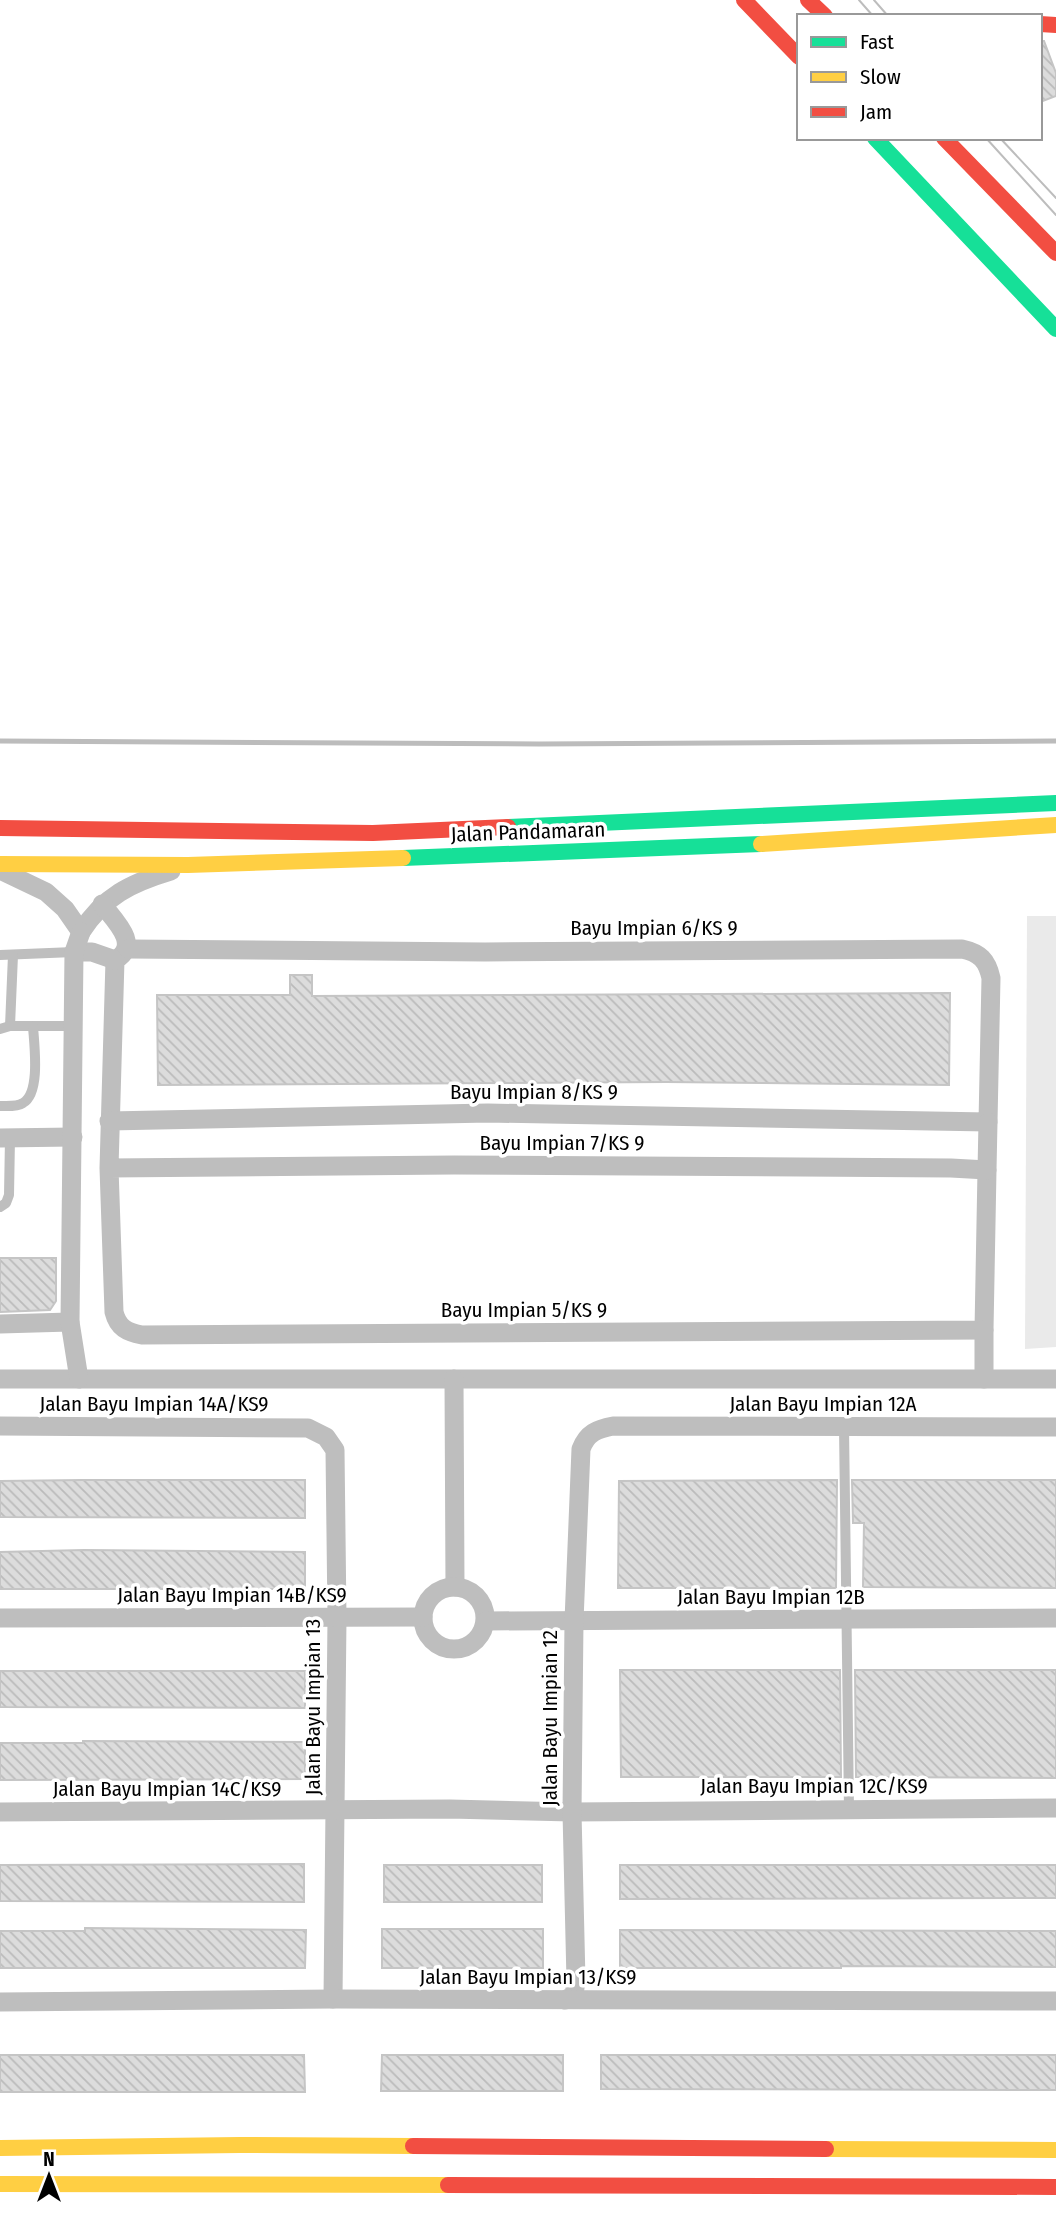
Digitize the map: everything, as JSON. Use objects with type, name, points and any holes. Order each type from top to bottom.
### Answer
[{"type":"main road","points":[[744,0],[797,55]]},
{"type":"main road","points":[[808,0],[823,14]]},
{"type":"main road","points":[[877,140],[1056,329]]},
{"type":"main road","points":[[946,140],[1056,253]]},
{"type":"main road","name":"Jalan Pandamaran","points":[[0,828],[373,833],[1056,803]]},
{"type":"main road","name":"Jalan Pandamaran","points":[[0,864],[188,865],[708,847],[1056,825]]},
{"type":"main road","points":[[0,2148],[240,2145],[1056,2150]]},
{"type":"main road","points":[[0,2184],[1056,2187]]},
{"type":"street","points":[[79,1379],[70,1322],[74,952],[81,932],[102,904],[133,885],[188,865]]},
{"type":"street","points":[[0,870],[46,892],[65,909],[81,932]]},
{"type":"street","points":[[102,904],[122,929],[127,940],[122,955],[109,1121],[109,1168]]},
{"type":"street","name":"Bayu Impian 6/KS 9","points":[[74,952],[122,955],[974,951],[985,959],[990,978],[987,1170]]},
{"type":"street","name":"Bayu Impian 8/KS 9","points":[[109,1121],[488,1113],[988,1122]]},
{"type":"street","points":[[5,1138],[73,1137]]},
{"type":"street","name":"Bayu Impian 7/KS 9","points":[[109,1168],[454,1165],[987,1170]]},
{"type":"street","name":"Bayu Impian 5/KS 9","points":[[109,1168],[114,1312],[120,1326],[142,1335],[984,1330]]},
{"type":"street","points":[[984,1379],[987,1170]]},
{"type":"street","points":[[0,1324],[70,1322]]},
{"type":"street","points":[[0,1379],[1056,1379]]},
{"type":"street","points":[[454,1379],[455,1587]]},
{"type":"street","name":"Jalan Bayu Impian 14A/KS9","points":[[0,1426],[308,1428]]},
{"type":"street","name":"Jalan Bayu Impian 12A","points":[[591,1434],[613,1426],[1056,1427]]},
{"type":"street","name":"Jalan Bayu Impian 13","points":[[308,1428],[326,1437],[335,1451],[337,1618],[333,2000]]},
{"type":"street","name":"Jalan Bayu Impian 12","points":[[565,2000],[574,1995],[576,1981],[572,1812],[574,1621],[582,1449],[591,1434]]},
{"type":"street","points":[[455,1587],[470,1591],[478,1597],[483,1606],[485,1621],[482,1633],[474,1642],[464,1648],[452,1649],[440,1646],[430,1639],[424,1628],[423,1617],[430,1597],[441,1589],[455,1587]]},
{"type":"street","name":"Jalan Bayu Impian 14B/KS9","points":[[0,1618],[423,1617]]},
{"type":"street","name":"Jalan Bayu Impian 12B","points":[[485,1621],[1056,1618]]},
{"type":"street","name":"Jalan Bayu Impian 12C/KS9","points":[[335,1811],[1056,1808]]},
{"type":"street","name":"Jalan Bayu Impian 14C/KS9","points":[[0,1812],[335,1811]]},
{"type":"street","name":"Jalan Bayu Impian 13/KS9","points":[[0,2002],[1056,2001]]},
{"type":"lane","points":[[0,955],[74,952]]},
{"type":"lane","points":[[13,955],[5,1028],[74,1026]]},
{"type":"lane","points":[[0,1106],[21,1105],[29,1098],[34,1078],[33,1026]]},
{"type":"lane","points":[[0,1207],[6,1203],[9,1195],[4,1166],[5,1138]]},
{"type":"lane","points":[[844,1427],[849,1809]]},
{"type":"shaded area","points":[[1027,916],[1056,916],[1056,1347],[1025,1349]]},
{"type":"building","points":[[1042,41],[1056,73],[1056,96],[1042,101]]},
{"type":"building","points":[[290,975],[312,975],[312,996],[950,993],[949,1085],[666,1082],[158,1085],[157,995],[290,995]]},
{"type":"building","points":[[0,1258],[56,1258],[56,1301],[50,1310],[0,1312]]},
{"type":"building","points":[[305,1480],[305,1518],[0,1517],[0,1481]]},
{"type":"building","points":[[837,1480],[836,1588],[618,1588],[619,1481]]},
{"type":"building","points":[[852,1480],[1056,1480],[1056,1588],[863,1587],[864,1523],[853,1523]]},
{"type":"building","points":[[0,1552],[305,1552],[305,1589],[0,1589]]},
{"type":"building","points":[[620,1670],[840,1670],[841,1777],[621,1777]]},
{"type":"building","points":[[855,1670],[1056,1670],[1056,1778],[856,1777]]},
{"type":"building","points":[[0,1671],[305,1671],[305,1708],[0,1707]]},
{"type":"building","points":[[305,1742],[305,1779],[0,1780],[0,1743]]},
{"type":"building","points":[[304,1864],[304,1902],[0,1901],[0,1865]]},
{"type":"building","points":[[384,1865],[542,1865],[542,1902],[384,1902]]},
{"type":"building","points":[[620,1865],[1056,1865],[1056,1898],[620,1899]]},
{"type":"building","points":[[85,1928],[306,1930],[305,1968],[0,1968],[0,1931],[85,1931]]},
{"type":"building","points":[[382,1929],[543,1929],[543,1968],[382,1968]]},
{"type":"building","points":[[620,1930],[1056,1931],[1056,1967],[620,1968]]},
{"type":"building","points":[[0,2055],[304,2055],[305,2092],[0,2092]]},
{"type":"building","points":[[382,2055],[563,2055],[563,2091],[381,2091]]},
{"type":"building","points":[[601,2055],[1056,2055],[1056,2090],[601,2089]]},
{"type":"waterway","points":[[0,741],[539,744],[1056,741]]},
{"type":"tram line","points":[[859,0],[871,14]]},
{"type":"tram line","points":[[874,0],[886,14]]},
{"type":"tram line","points":[[988,140],[1056,215]]},
{"type":"tram line","points":[[1002,140],[1056,198]]},
{"type":"traffic: fast","points":[[877,140],[1056,329]]},
{"type":"traffic: fast","points":[[508,827],[1056,803]]},
{"type":"traffic: fast","points":[[403,858],[761,844]]},
{"type":"traffic: slow","points":[[761,844],[1056,825]]},
{"type":"traffic: slow","points":[[0,864],[188,865],[403,858]]},
{"type":"traffic: slow","points":[[0,2148],[413,2146]]},
{"type":"traffic: slow","points":[[826,2149],[1056,2150]]},
{"type":"traffic: slow","points":[[0,2184],[448,2185]]},
{"type":"traffic: jam","points":[[744,0],[797,55]]},
{"type":"traffic: jam","points":[[808,0],[823,14]]},
{"type":"traffic: jam","points":[[1042,24],[1056,25]]},
{"type":"traffic: jam","points":[[946,140],[1056,253]]},
{"type":"traffic: jam","points":[[0,828],[373,833],[508,827]]},
{"type":"traffic: jam","points":[[413,2146],[826,2149]]},
{"type":"traffic: jam","points":[[448,2185],[1056,2187]]}]
